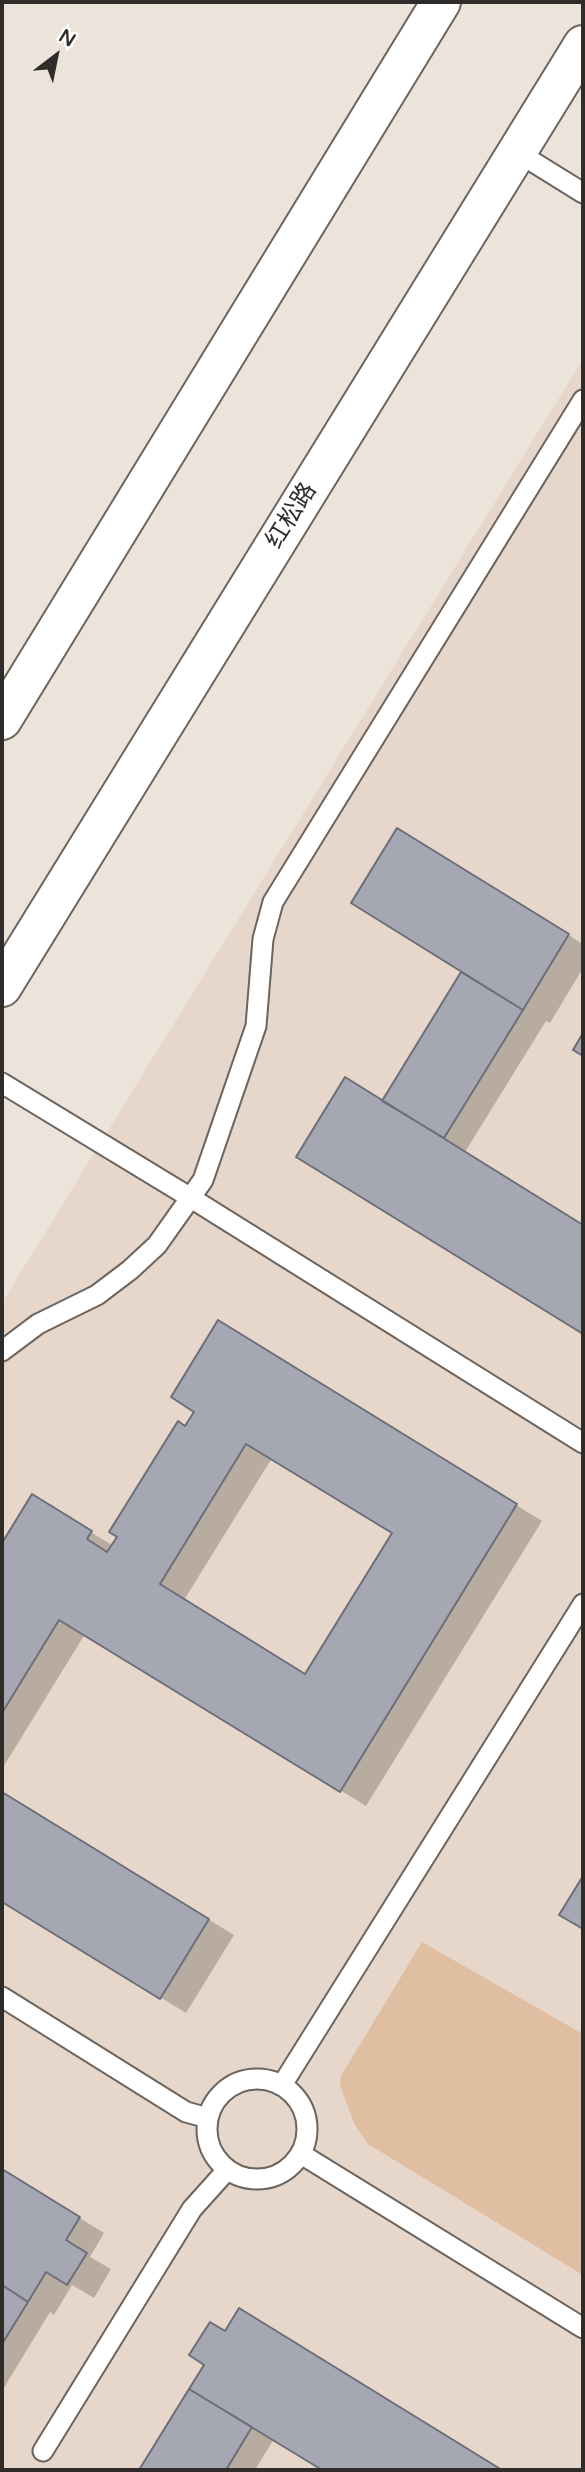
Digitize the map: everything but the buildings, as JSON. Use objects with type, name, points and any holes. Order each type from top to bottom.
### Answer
[{"type":"main road","points":[[2,720],[441,2]]},
{"type":"main road","name":"红松路","points":[[2,987],[583,45]]},
{"type":"lane","points":[[517,152],[583,193]]},
{"type":"lane","points":[[2,1351],[38,1324],[97,1295],[130,1270],[157,1245],[204,1180],[256,1026],[263,939],[273,902],[583,400]]},
{"type":"lane","points":[[2,1083],[583,1443]]},
{"type":"lane","points":[[282,2085],[583,1604]]},
{"type":"lane","points":[[2,1997],[186,2112],[208,2118]]},
{"type":"lane","points":[[260,2078],[282,2085],[299,2101],[306,2115],[308,2130],[301,2154],[287,2170],[273,2177],[250,2178],[227,2170],[216,2158],[209,2143],[206,2127],[208,2118],[209,2110],[218,2096],[230,2085],[245,2079],[260,2078]]},
{"type":"lane","points":[[301,2154],[583,2328]]},
{"type":"lane","points":[[43,2451],[192,2209],[227,2170]]},
{"type":"shaded area","points":[[583,359],[583,2470],[2,2470],[2,1303]]},
{"type":"shaded area","points":[[422,1942],[583,2034],[583,2275],[368,2144],[355,2125],[340,2086],[341,2076]]}]
